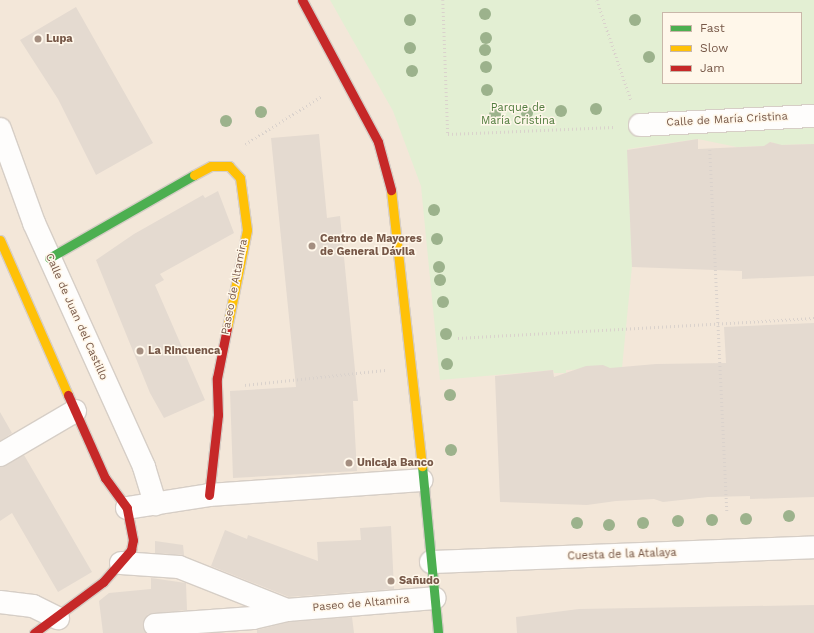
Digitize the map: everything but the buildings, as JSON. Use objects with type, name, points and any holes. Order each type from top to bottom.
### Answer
[{"type":"street","points":[[302,0],[378,142],[391,187],[399,238],[412,367],[421,480],[438,633]]},
{"type":"street","name":"Calle de María Cristina","points":[[640,125],[814,116]]},
{"type":"street","name":"Calle de Juan del Castillo","points":[[0,129],[49,258],[144,467],[155,504]]},
{"type":"street","points":[[49,258],[210,166],[229,166]]},
{"type":"street","name":"Paseo de Altamira","points":[[209,495],[218,415],[218,388],[247,230],[240,178],[229,166]]},
{"type":"street","points":[[0,240],[106,478],[127,508],[133,540],[131,550],[121,563],[58,618],[34,633]]},
{"type":"street","points":[[0,455],[75,411]]},
{"type":"street","points":[[127,508],[209,495],[421,480]]},
{"type":"street","name":"Cuesta de la Atalaya","points":[[431,562],[814,547]]},
{"type":"street","name":"Paseo de Altamira","points":[[121,563],[179,567],[287,610]]},
{"type":"street","name":"Paseo de Altamira","points":[[155,625],[253,618],[287,610],[435,598]]},
{"type":"street","points":[[0,602],[33,606],[58,618]]},
{"type":"path","points":[[443,0],[448,134],[640,125],[597,0]]},
{"type":"path","points":[[229,166],[247,141],[347,82]]},
{"type":"path","points":[[709,121],[727,513]]},
{"type":"path","points":[[458,338],[814,318]]},
{"type":"path","points":[[218,388],[412,367]]},
{"type":"shaded area","points":[[0,0],[814,0],[814,633],[0,633]]},
{"type":"green space","name":"Parque de María Cristina","points":[[330,0],[814,0],[814,144],[779,145],[771,142],[764,146],[737,147],[698,139],[628,149],[632,266],[622,368],[566,370],[566,373],[554,373],[553,370],[440,380],[421,186],[393,111]]},
{"type":"traffic: fast","points":[[49,258],[194,175]]},
{"type":"traffic: fast","points":[[422,466],[438,633]]},
{"type":"traffic: slow","points":[[194,175],[211,166],[229,166],[240,178],[247,230],[227,328]]},
{"type":"traffic: slow","points":[[391,190],[422,466]]},
{"type":"traffic: slow","points":[[0,240],[68,395]]},
{"type":"traffic: jam","points":[[302,0],[378,142],[391,190]]},
{"type":"traffic: jam","points":[[209,495],[218,415],[217,378],[227,328]]},
{"type":"traffic: jam","points":[[34,633],[103,582],[131,550],[133,540],[127,508],[105,478],[68,395]]},
{"type":"place","name":"Lupa","points":[[38,39]]},
{"type":"place","name":"Centro de Mayores de General Dávila","points":[[312,246]]},
{"type":"place","name":"La Rincuenca","points":[[140,351]]},
{"type":"place","name":"Unicaja Banco","points":[[349,463]]},
{"type":"place","name":"Sañudo","points":[[391,581]]}]
